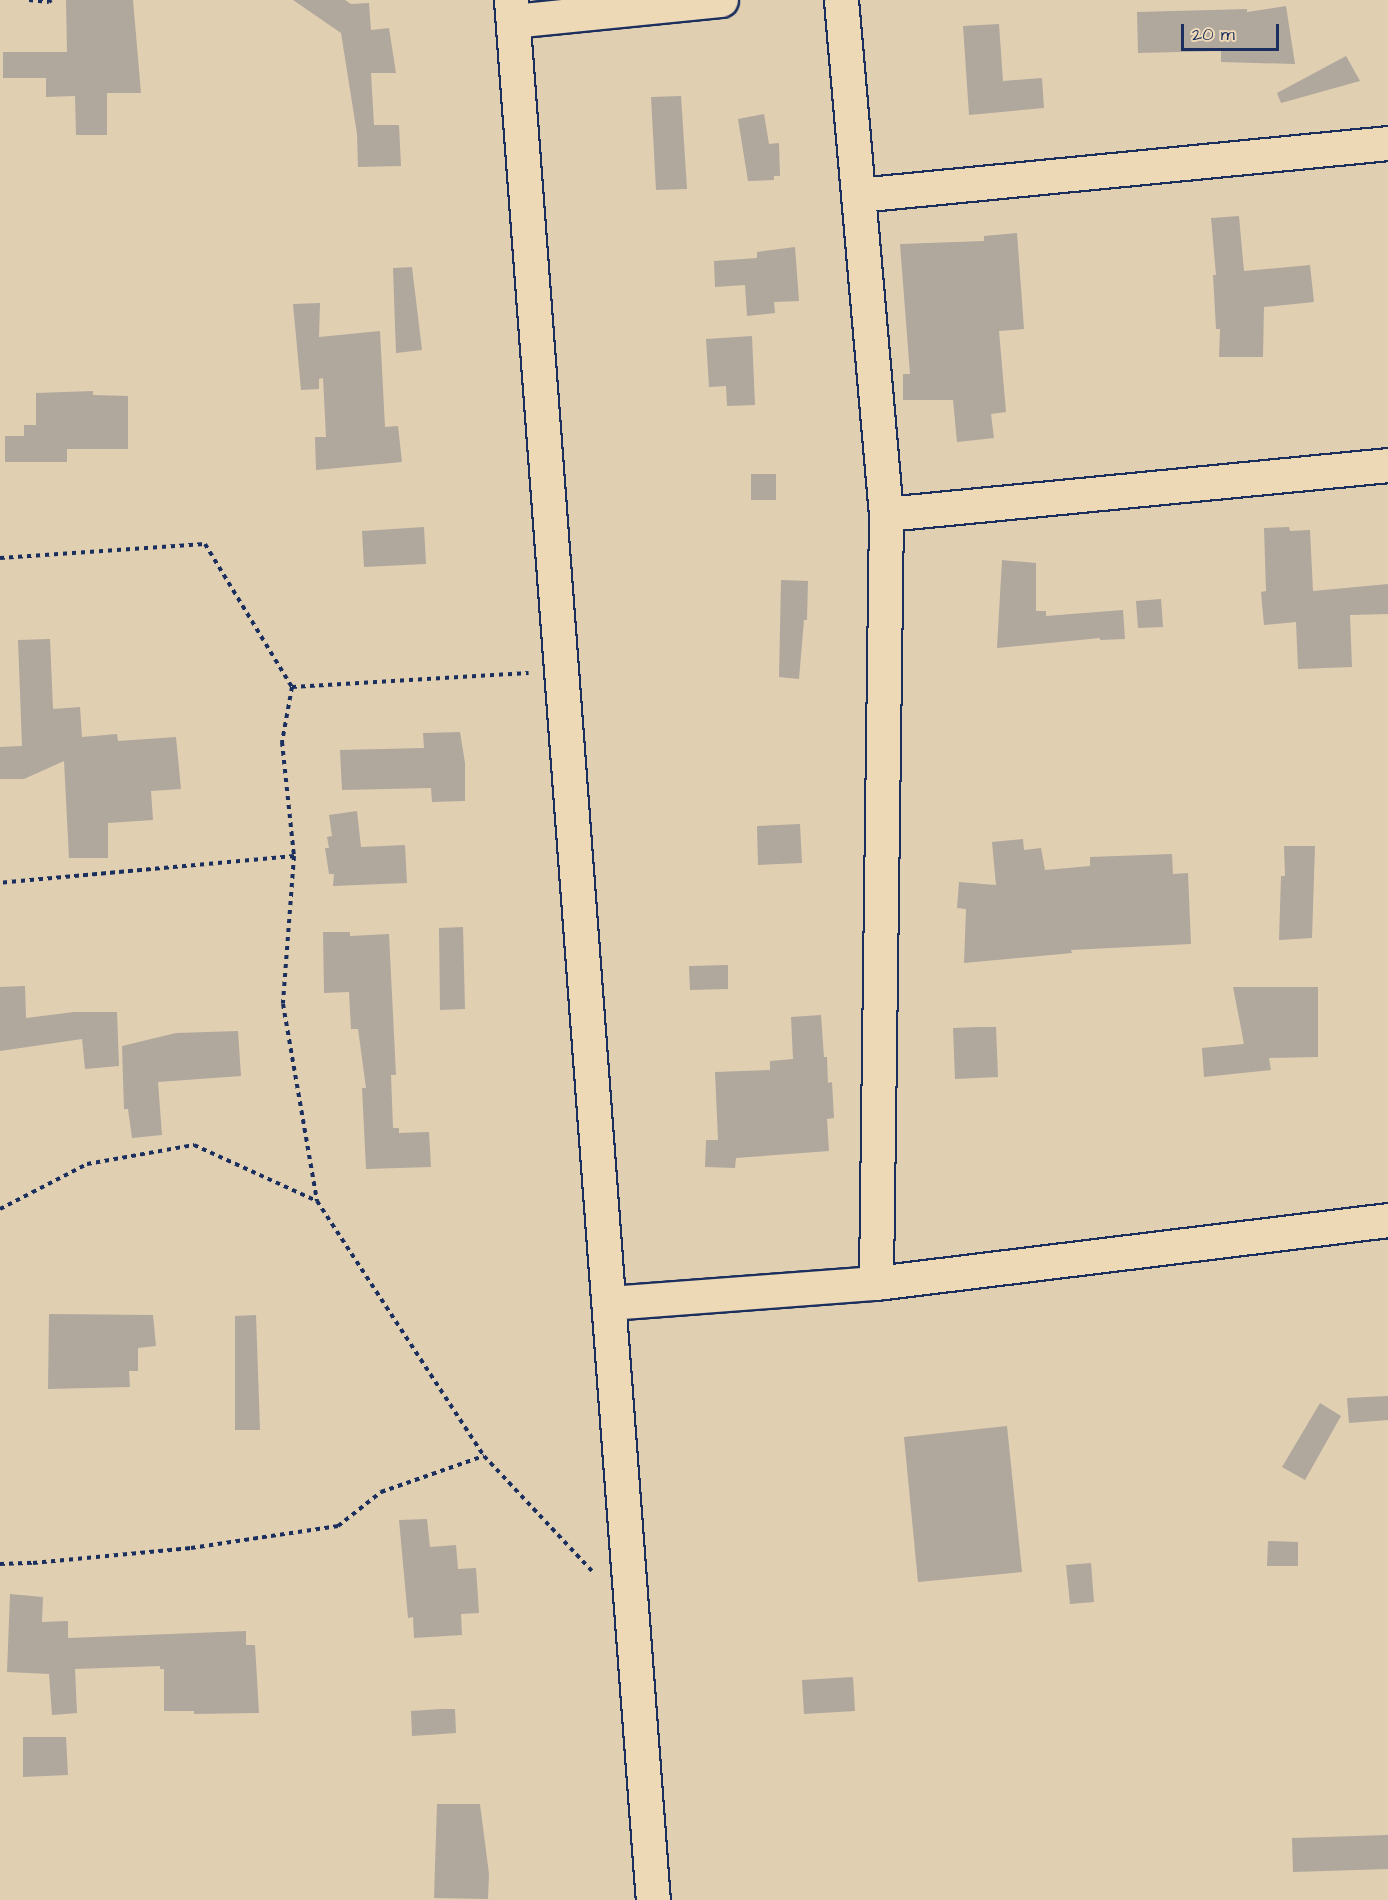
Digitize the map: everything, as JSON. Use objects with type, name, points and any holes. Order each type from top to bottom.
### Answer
[{"type":"street","points":[[653,1900],[563,670],[512,11],[721,0]]},
{"type":"street","points":[[841,0],[886,513],[876,1283]]},
{"type":"street","points":[[858,195],[1388,143]]},
{"type":"street","points":[[886,513],[1388,465]]},
{"type":"street","points":[[609,1303],[876,1283],[1388,1220]]},
{"type":"path","points":[[29,0],[49,2],[51,0]]},
{"type":"path","points":[[0,558],[205,543],[292,687],[282,742],[294,856],[283,1004],[317,1201],[484,1456],[633,1614]]},
{"type":"path","points":[[292,687],[563,670]]},
{"type":"path","points":[[0,883],[294,856]]},
{"type":"path","points":[[0,1209],[87,1164],[194,1145],[317,1201]]},
{"type":"path","points":[[0,1564],[191,1548],[338,1526],[381,1492],[484,1456]]},
{"type":"building","points":[[66,0],[133,0],[141,93],[107,93],[107,135],[76,135],[75,96],[46,97],[46,78],[3,78],[3,52],[67,52]]},
{"type":"building","points":[[293,0],[345,0],[351,4],[369,3],[371,30],[389,28],[396,73],[371,73],[374,125],[399,125],[401,166],[358,167],[357,134],[341,33]]},
{"type":"building","points":[[1286,6],[1295,64],[1221,62],[1221,51],[1138,53],[1137,12],[1247,9],[1247,12]]},
{"type":"building","points":[[999,24],[1003,81],[1042,78],[1044,108],[969,115],[963,26]]},
{"type":"building","points":[[1346,56],[1360,81],[1281,103],[1277,93]]},
{"type":"building","points":[[681,96],[687,189],[656,190],[651,97]]},
{"type":"building","points":[[764,114],[769,144],[779,143],[780,176],[774,176],[774,180],[748,181],[738,119]]},
{"type":"building","points":[[1239,216],[1244,271],[1310,265],[1314,302],[1264,307],[1263,357],[1219,357],[1220,329],[1216,329],[1213,275],[1216,275],[1211,218]]},
{"type":"building","points":[[1017,233],[1024,329],[999,331],[1006,412],[991,414],[994,438],[957,442],[953,400],[903,400],[903,374],[910,374],[900,244],[984,241],[984,236]]},
{"type":"building","points":[[795,247],[799,301],[774,302],[775,313],[747,316],[745,285],[715,287],[714,261],[757,258],[757,252]]},
{"type":"building","points":[[412,267],[422,350],[396,353],[393,268]]},
{"type":"building","points":[[320,303],[319,337],[380,331],[385,427],[398,426],[402,462],[316,470],[315,437],[326,437],[323,378],[319,379],[319,389],[301,390],[293,304]]},
{"type":"building","points":[[752,336],[755,405],[727,406],[726,386],[709,387],[706,339]]},
{"type":"building","points":[[93,391],[93,395],[128,396],[128,449],[67,449],[67,462],[5,462],[5,436],[24,436],[24,425],[36,425],[36,393]]},
{"type":"building","points":[[751,474],[776,474],[776,500],[751,500]]},
{"type":"building","points":[[424,527],[426,564],[364,567],[362,531]]},
{"type":"building","points":[[1289,527],[1290,531],[1310,530],[1313,591],[1388,584],[1388,614],[1350,615],[1352,667],[1298,669],[1296,622],[1264,625],[1261,592],[1266,591],[1264,528]]},
{"type":"building","points":[[1002,560],[1036,563],[1036,611],[1046,611],[1046,616],[1123,610],[1125,639],[1100,640],[1100,638],[997,648]]},
{"type":"building","points":[[781,580],[808,581],[807,620],[804,620],[799,679],[779,677]]},
{"type":"building","points":[[1161,599],[1163,627],[1138,628],[1136,601]]},
{"type":"building","points":[[50,639],[53,709],[80,707],[82,737],[117,734],[118,741],[176,737],[181,789],[151,791],[153,820],[108,823],[108,858],[69,858],[64,761],[24,779],[0,779],[0,747],[22,746],[18,640]]},
{"type":"building","points":[[460,732],[465,763],[465,801],[432,802],[431,788],[342,790],[340,750],[424,748],[423,733]]},
{"type":"building","points":[[357,811],[361,847],[405,845],[407,883],[333,886],[334,874],[329,874],[325,848],[329,848],[327,837],[332,836],[329,815]]},
{"type":"building","points":[[800,824],[802,863],[758,865],[757,826]]},
{"type":"building","points":[[1023,839],[1024,850],[1041,848],[1045,870],[1090,866],[1090,857],[1172,854],[1173,874],[1188,873],[1191,944],[1071,950],[1072,953],[964,963],[966,909],[957,908],[959,882],[996,885],[992,842]]},
{"type":"building","points":[[1284,846],[1315,846],[1312,938],[1279,940],[1281,876],[1285,876]]},
{"type":"building","points":[[463,927],[465,1009],[440,1010],[439,928]]},
{"type":"building","points":[[323,932],[350,932],[350,936],[389,934],[396,1075],[391,1075],[393,1128],[399,1128],[399,1133],[429,1132],[431,1167],[366,1169],[362,1088],[366,1088],[358,1029],[351,1029],[349,992],[324,993]]},
{"type":"building","points":[[728,965],[728,989],[690,990],[689,966]]},
{"type":"building","points":[[25,986],[26,1018],[74,1012],[117,1012],[119,1066],[85,1069],[82,1039],[0,1051],[0,987]]},
{"type":"building","points":[[1233,987],[1318,987],[1318,1057],[1269,1058],[1271,1070],[1204,1077],[1202,1048],[1244,1044]]},
{"type":"building","points":[[821,1015],[828,1083],[832,1082],[834,1118],[827,1119],[829,1151],[736,1158],[735,1168],[705,1167],[706,1140],[718,1140],[715,1072],[770,1070],[770,1061],[793,1059],[791,1017]]},
{"type":"building","points":[[996,1027],[998,1077],[955,1079],[953,1028]]},
{"type":"building","points":[[238,1031],[241,1076],[158,1082],[162,1135],[132,1138],[128,1109],[124,1109],[122,1046],[176,1033]]},
{"type":"building","points":[[49,1314],[153,1315],[156,1346],[138,1348],[138,1371],[129,1371],[130,1387],[48,1389]]},
{"type":"building","points":[[256,1315],[260,1430],[235,1430],[235,1316]]},
{"type":"building","points":[[1388,1396],[1388,1420],[1349,1423],[1347,1398]]},
{"type":"building","points":[[1320,1403],[1341,1416],[1305,1480],[1282,1467]]},
{"type":"building","points":[[1007,1426],[1022,1572],[918,1582],[904,1437]]},
{"type":"building","points":[[427,1519],[430,1547],[456,1545],[458,1569],[476,1568],[479,1613],[461,1614],[462,1635],[414,1638],[413,1617],[408,1618],[399,1520]]},
{"type":"building","points":[[1268,1541],[1298,1542],[1298,1566],[1267,1566]]},
{"type":"building","points":[[1091,1563],[1094,1602],[1070,1604],[1066,1565]]},
{"type":"building","points":[[10,1594],[43,1597],[42,1622],[68,1621],[68,1638],[246,1631],[246,1645],[255,1645],[259,1713],[194,1714],[194,1711],[164,1711],[164,1669],[160,1669],[160,1666],[75,1669],[77,1713],[52,1715],[49,1674],[7,1672]]},
{"type":"building","points":[[853,1677],[855,1711],[804,1714],[802,1680]]},
{"type":"building","points":[[455,1709],[456,1733],[412,1736],[411,1711]]},
{"type":"building","points":[[23,1737],[66,1737],[68,1775],[23,1777]]},
{"type":"building","points":[[437,1804],[480,1804],[489,1874],[488,1899],[434,1898]]},
{"type":"building","points":[[1388,1835],[1388,1869],[1293,1872],[1292,1838]]}]
